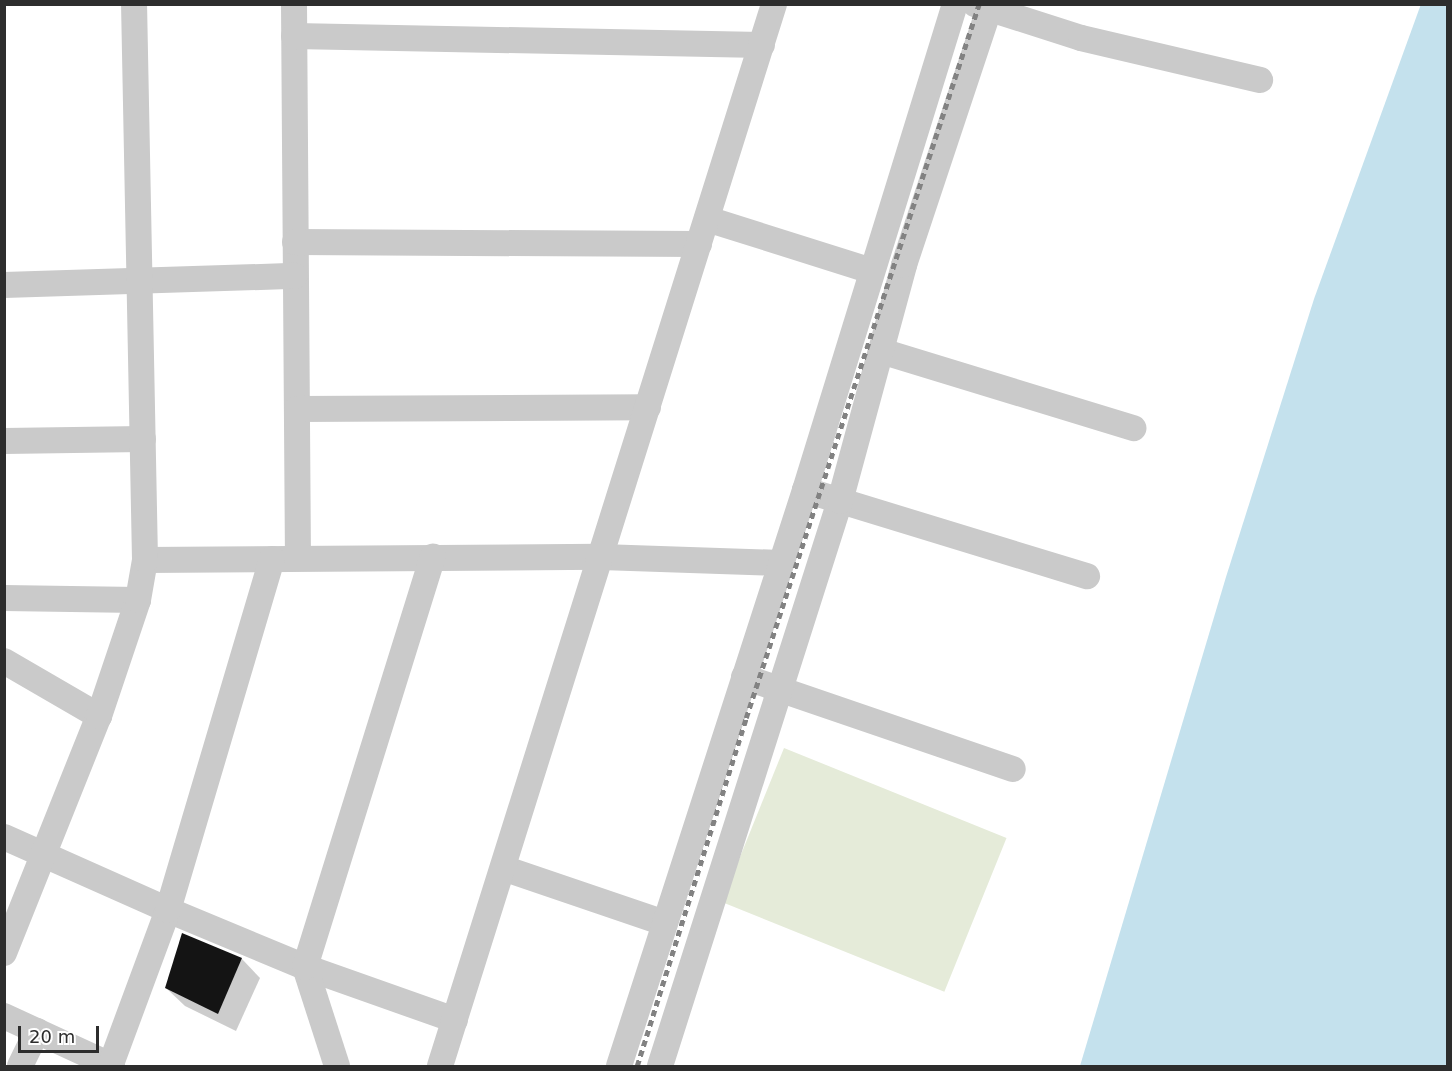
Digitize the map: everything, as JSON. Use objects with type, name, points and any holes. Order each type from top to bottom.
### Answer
[{"type":"street","points":[[4,952],[99,717],[138,600],[145,561],[134,4]]},
{"type":"street","points":[[294,4],[298,557]]},
{"type":"street","points":[[441,1066],[774,4]]},
{"type":"street","points":[[619,1066],[805,490],[955,4]]},
{"type":"street","points":[[660,1066],[840,501],[904,265],[982,7],[1081,38],[1260,80]]},
{"type":"street","points":[[294,36],[762,45]]},
{"type":"street","points":[[707,219],[872,271]]},
{"type":"street","points":[[295,242],[699,244]]},
{"type":"street","points":[[4,285],[296,276]]},
{"type":"street","points":[[881,351],[1133,428]]},
{"type":"street","points":[[297,409],[648,407]]},
{"type":"street","points":[[4,441],[143,440]]},
{"type":"street","points":[[805,490],[1087,576]]},
{"type":"street","points":[[145,561],[298,557],[601,557],[781,564]]},
{"type":"street","points":[[337,1066],[305,967],[433,557]]},
{"type":"street","points":[[4,1016],[111,1065],[168,910],[272,559]]},
{"type":"street","points":[[4,598],[138,600]]},
{"type":"street","points":[[4,661],[99,717]]},
{"type":"street","points":[[744,677],[1013,769]]},
{"type":"street","points":[[4,837],[168,910],[305,967],[455,1020]]},
{"type":"street","points":[[503,868],[665,923]]},
{"type":"street","points":[[20,1066],[37,1031]]},
{"type":"green space","points":[[784,748],[1007,838],[944,992],[722,902]]},
{"type":"water","points":[[1421,4],[1448,5],[1447,1066],[1080,1066],[1226,577],[1314,299]]},
{"type":"building","points":[[182,933],[242,958],[218,1014],[165,988]]},
{"type":"railway","points":[[637,1066],[746,718],[979,4]]}]
